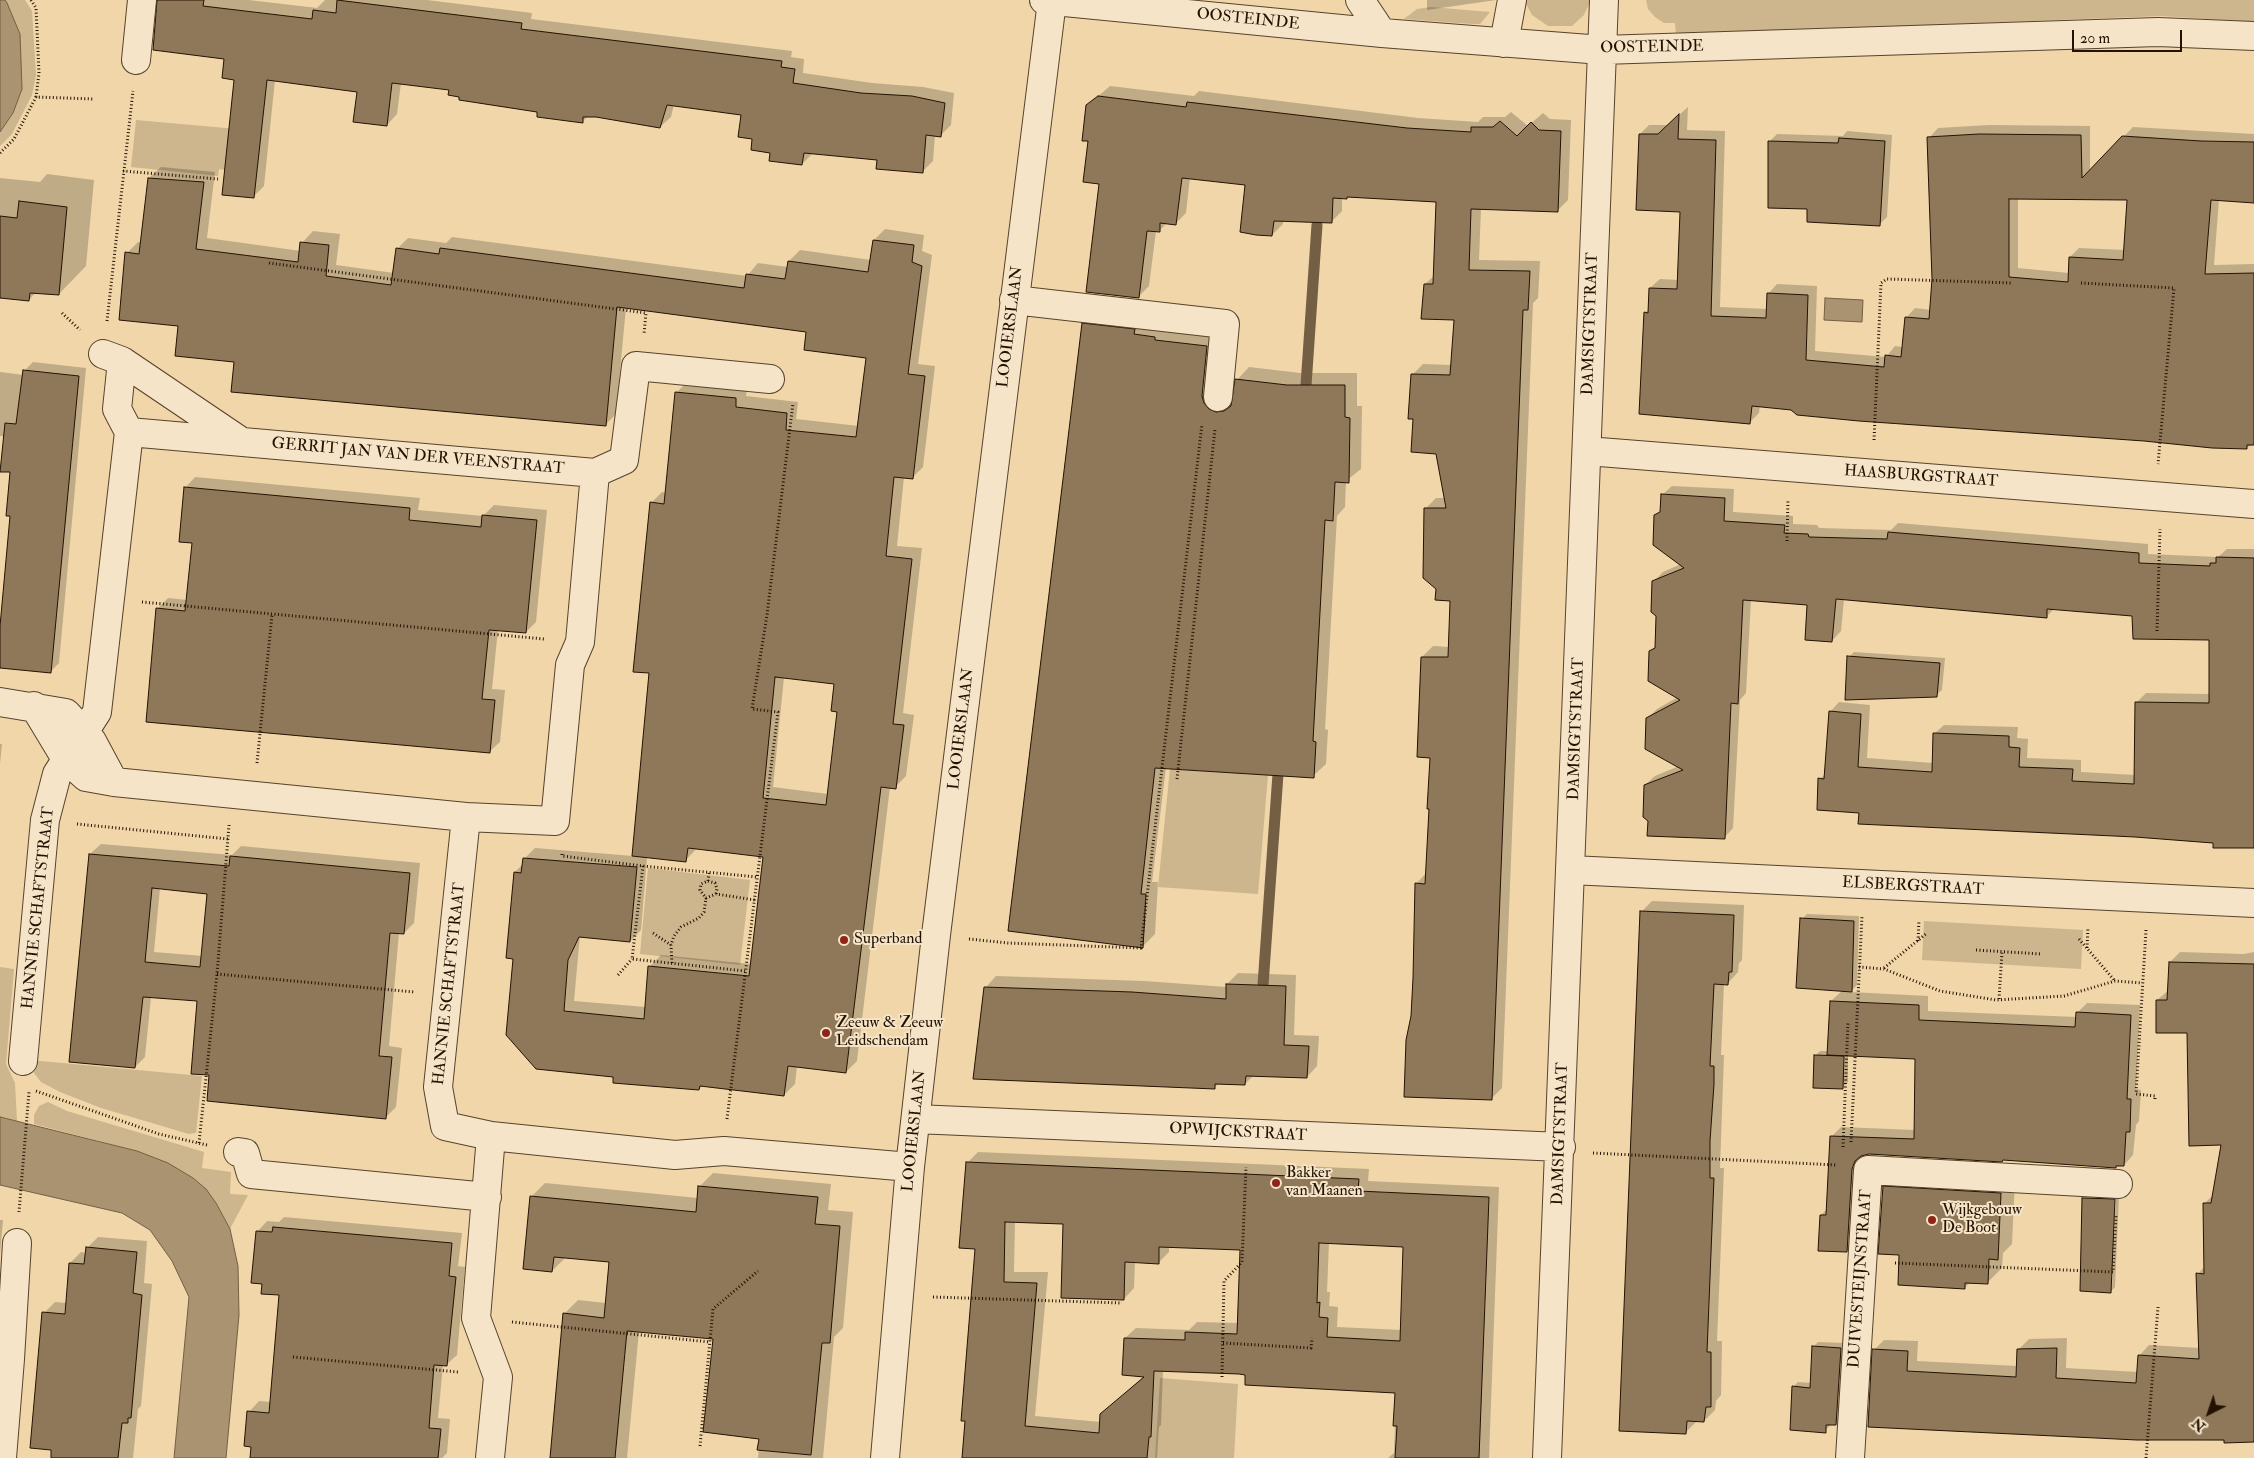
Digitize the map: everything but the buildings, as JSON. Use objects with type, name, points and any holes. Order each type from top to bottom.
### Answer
[{"type":"street","points":[[136,60],[142,0]]},
{"type":"street","name":"OOSTEINDE","points":[[1048,0],[1382,33],[1602,50],[2158,32],[2254,36]]},
{"type":"street","name":"LOOIERSLAAN","points":[[885,1458],[910,1167],[1048,0]]},
{"type":"street","points":[[1360,0],[1382,33]]},
{"type":"street","points":[[1504,43],[1512,0]]},
{"type":"street","name":"DAMSIGTSTRAAT","points":[[1547,1458],[1561,1147],[1604,0]]},
{"type":"street","points":[[1014,300],[1226,324],[1210,407]]},
{"type":"street","points":[[84,731],[98,712],[129,432],[117,409],[113,358]]},
{"type":"street","name":"GERRIT JAN VAN DER VEENSTRAAT","points":[[113,358],[240,441]]},
{"type":"street","points":[[636,366],[770,378]]},
{"type":"street","name":"GERRIT JAN VAN DER VEENSTRAAT","points":[[129,432],[595,473],[624,460],[636,366]]},
{"type":"street","name":"HAASBURGSTRAAT","points":[[1587,451],[2254,504]]},
{"type":"street","points":[[34,706],[66,759],[86,777],[114,782],[243,793],[466,817],[555,821],[570,665],[580,642],[595,473]]},
{"type":"street","points":[[0,702],[34,706],[66,713],[92,741],[114,782]]},
{"type":"street","name":"HANNIE SCHAFTSTRAAT","points":[[23,1061],[45,820],[56,774],[84,731]]},
{"type":"street","name":"HANNIE SCHAFTSTRAAT","points":[[466,817],[438,1088],[445,1126],[491,1136],[675,1156],[724,1151],[910,1167]]},
{"type":"street","name":"ELSBERGSTRAAT","points":[[1571,870],[2149,900],[2254,903]]},
{"type":"street","name":"OPWIJCKSTRAAT","points":[[916,1119],[1561,1147]]},
{"type":"street","points":[[490,1458],[498,1376],[476,1318],[491,1136]]},
{"type":"street","points":[[238,1152],[245,1153],[252,1174],[486,1197]]},
{"type":"street","name":"DUIVESTEIJNSTRAAT","points":[[1850,1458],[1862,1262],[1855,1168],[2118,1184]]},
{"type":"street","points":[[2,1458],[5,1358],[17,1243]]},
{"type":"path","points":[[0,153],[14,139],[36,97],[39,73],[36,8],[31,0]]},
{"type":"path","points":[[113,358],[123,171],[136,60]]},
{"type":"path","points":[[36,97],[93,99]]},
{"type":"path","points":[[123,171],[218,179]]},
{"type":"path","points":[[268,263],[646,313],[642,350],[636,366]]},
{"type":"path","points":[[1872,473],[1881,283],[1887,279],[2012,283]]},
{"type":"path","points":[[2081,283],[2174,288],[2158,495],[2157,631]]},
{"type":"path","points":[[724,1151],[778,712],[752,709],[767,615],[795,392],[781,390],[770,378]]},
{"type":"path","points":[[1177,779],[1210,407]]},
{"type":"path","points":[[936,935],[1008,943],[1141,948],[1210,407]]},
{"type":"path","points":[[1787,541],[1790,467]]},
{"type":"path","points":[[110,599],[580,642]]},
{"type":"path","points":[[199,1143],[217,974],[228,839],[243,793],[272,615]]},
{"type":"path","points":[[45,820],[228,839]]},
{"type":"path","points":[[555,821],[562,856],[758,877]]},
{"type":"path","points":[[618,975],[632,959],[643,866]]},
{"type":"path","points":[[708,880],[709,872]]},
{"type":"path","points":[[708,880],[715,883],[716,894]]},
{"type":"path","points":[[672,963],[671,945],[674,936],[681,927],[699,918],[704,912],[706,898],[700,890],[701,884],[708,880]]},
{"type":"path","points":[[1561,1147],[1606,1155],[1855,1168],[1850,1158],[1864,884]]},
{"type":"path","points":[[706,898],[716,894],[755,900]]},
{"type":"path","points":[[2149,900],[2136,1094],[2155,1096],[2155,1100]]},
{"type":"path","points":[[653,933],[671,945]]},
{"type":"path","points":[[1884,969],[1927,933]]},
{"type":"path","points":[[2079,938],[2115,981]]},
{"type":"path","points":[[1976,950],[2042,954]]},
{"type":"path","points":[[1999,999],[2002,952]]},
{"type":"path","points":[[632,959],[745,971]]},
{"type":"path","points":[[1859,967],[1884,969],[1940,991],[1999,999],[2064,996],[2115,981],[2142,983]]},
{"type":"path","points":[[217,974],[447,995]]},
{"type":"path","points":[[1843,1156],[1848,1022]]},
{"type":"path","points":[[20,1196],[30,1089],[159,1134],[238,1152]]},
{"type":"path","points":[[1222,1378],[1224,1281],[1242,1262],[1248,1133]]},
{"type":"path","points":[[1862,1262],[2113,1272],[2118,1184]]},
{"type":"path","points":[[700,1446],[713,1309],[758,1271]]},
{"type":"path","points":[[900,1295],[1122,1303]]},
{"type":"path","points":[[2146,1458],[2158,1307]]},
{"type":"path","points":[[476,1318],[710,1342]]},
{"type":"path","points":[[1223,1344],[1311,1348],[1312,1338]]},
{"type":"path","points":[[293,1356],[458,1372]]},
{"type":"shaded area","points":[[0,0],[5,0],[7,3],[20,34],[22,89],[13,113],[0,132]]},
{"type":"shaded area","points":[[5,0],[25,0],[32,11],[36,75],[32,95],[12,134],[0,146],[0,132],[13,113],[20,34]]},
{"type":"shaded area","points":[[1524,0],[1591,0],[1584,15],[1572,26],[1548,26],[1532,15]]},
{"type":"shaded area","points":[[1646,0],[2254,0],[2254,22],[2161,16],[1676,35],[1675,23],[1664,23],[1655,17],[1648,9]]},
{"type":"shaded area","points":[[1431,7],[1490,12],[1480,24],[1404,19],[1417,9]]},
{"type":"shaded area","points":[[136,120],[259,131],[254,174],[219,169],[218,176],[131,167]]},
{"type":"shaded area","points":[[1825,298],[1863,300],[1862,322],[1824,320]]},
{"type":"shaded area","points":[[1170,769],[1268,775],[1258,894],[1158,887]]},
{"type":"shaded area","points":[[648,868],[750,880],[740,965],[640,954]]},
{"type":"shaded area","points":[[1924,921],[2083,930],[2081,969],[1922,960]]},
{"type":"shaded area","points":[[0,967],[14,969],[6,1064],[15,1083],[17,1121],[0,1117]]},
{"type":"shaded area","points":[[30,1060],[202,1076],[196,1133],[189,1134],[101,1108],[60,1092],[41,1082],[34,1073]]},
{"type":"shaded area","points":[[48,1102],[67,1111],[204,1152],[202,1168],[231,1172],[230,1194],[248,1195],[230,1229],[216,1203],[137,1151],[34,1124],[34,1115],[39,1106]]},
{"type":"shaded area","points":[[0,1117],[137,1151],[168,1163],[193,1178],[206,1189],[216,1203],[230,1229],[238,1266],[239,1315],[226,1458],[174,1458],[189,1297],[172,1261],[150,1230],[122,1213],[0,1185]]},
{"type":"shaded area","points":[[1160,1378],[1238,1384],[1234,1458],[1155,1458]]},
{"type":"waterway","points":[[1305,400],[1317,225]]},
{"type":"waterway","points":[[1262,999],[1279,760]]},
{"type":"place","name":"Superband","points":[[844,940]]},
{"type":"place","name":"Zeeuw & Zeeuw Leidschendam","points":[[826,1033]]},
{"type":"place","name":"Bakker van Maanen","points":[[1276,1183]]},
{"type":"place","name":"Wijkgebouw De Boot","points":[[1932,1220]]}]
